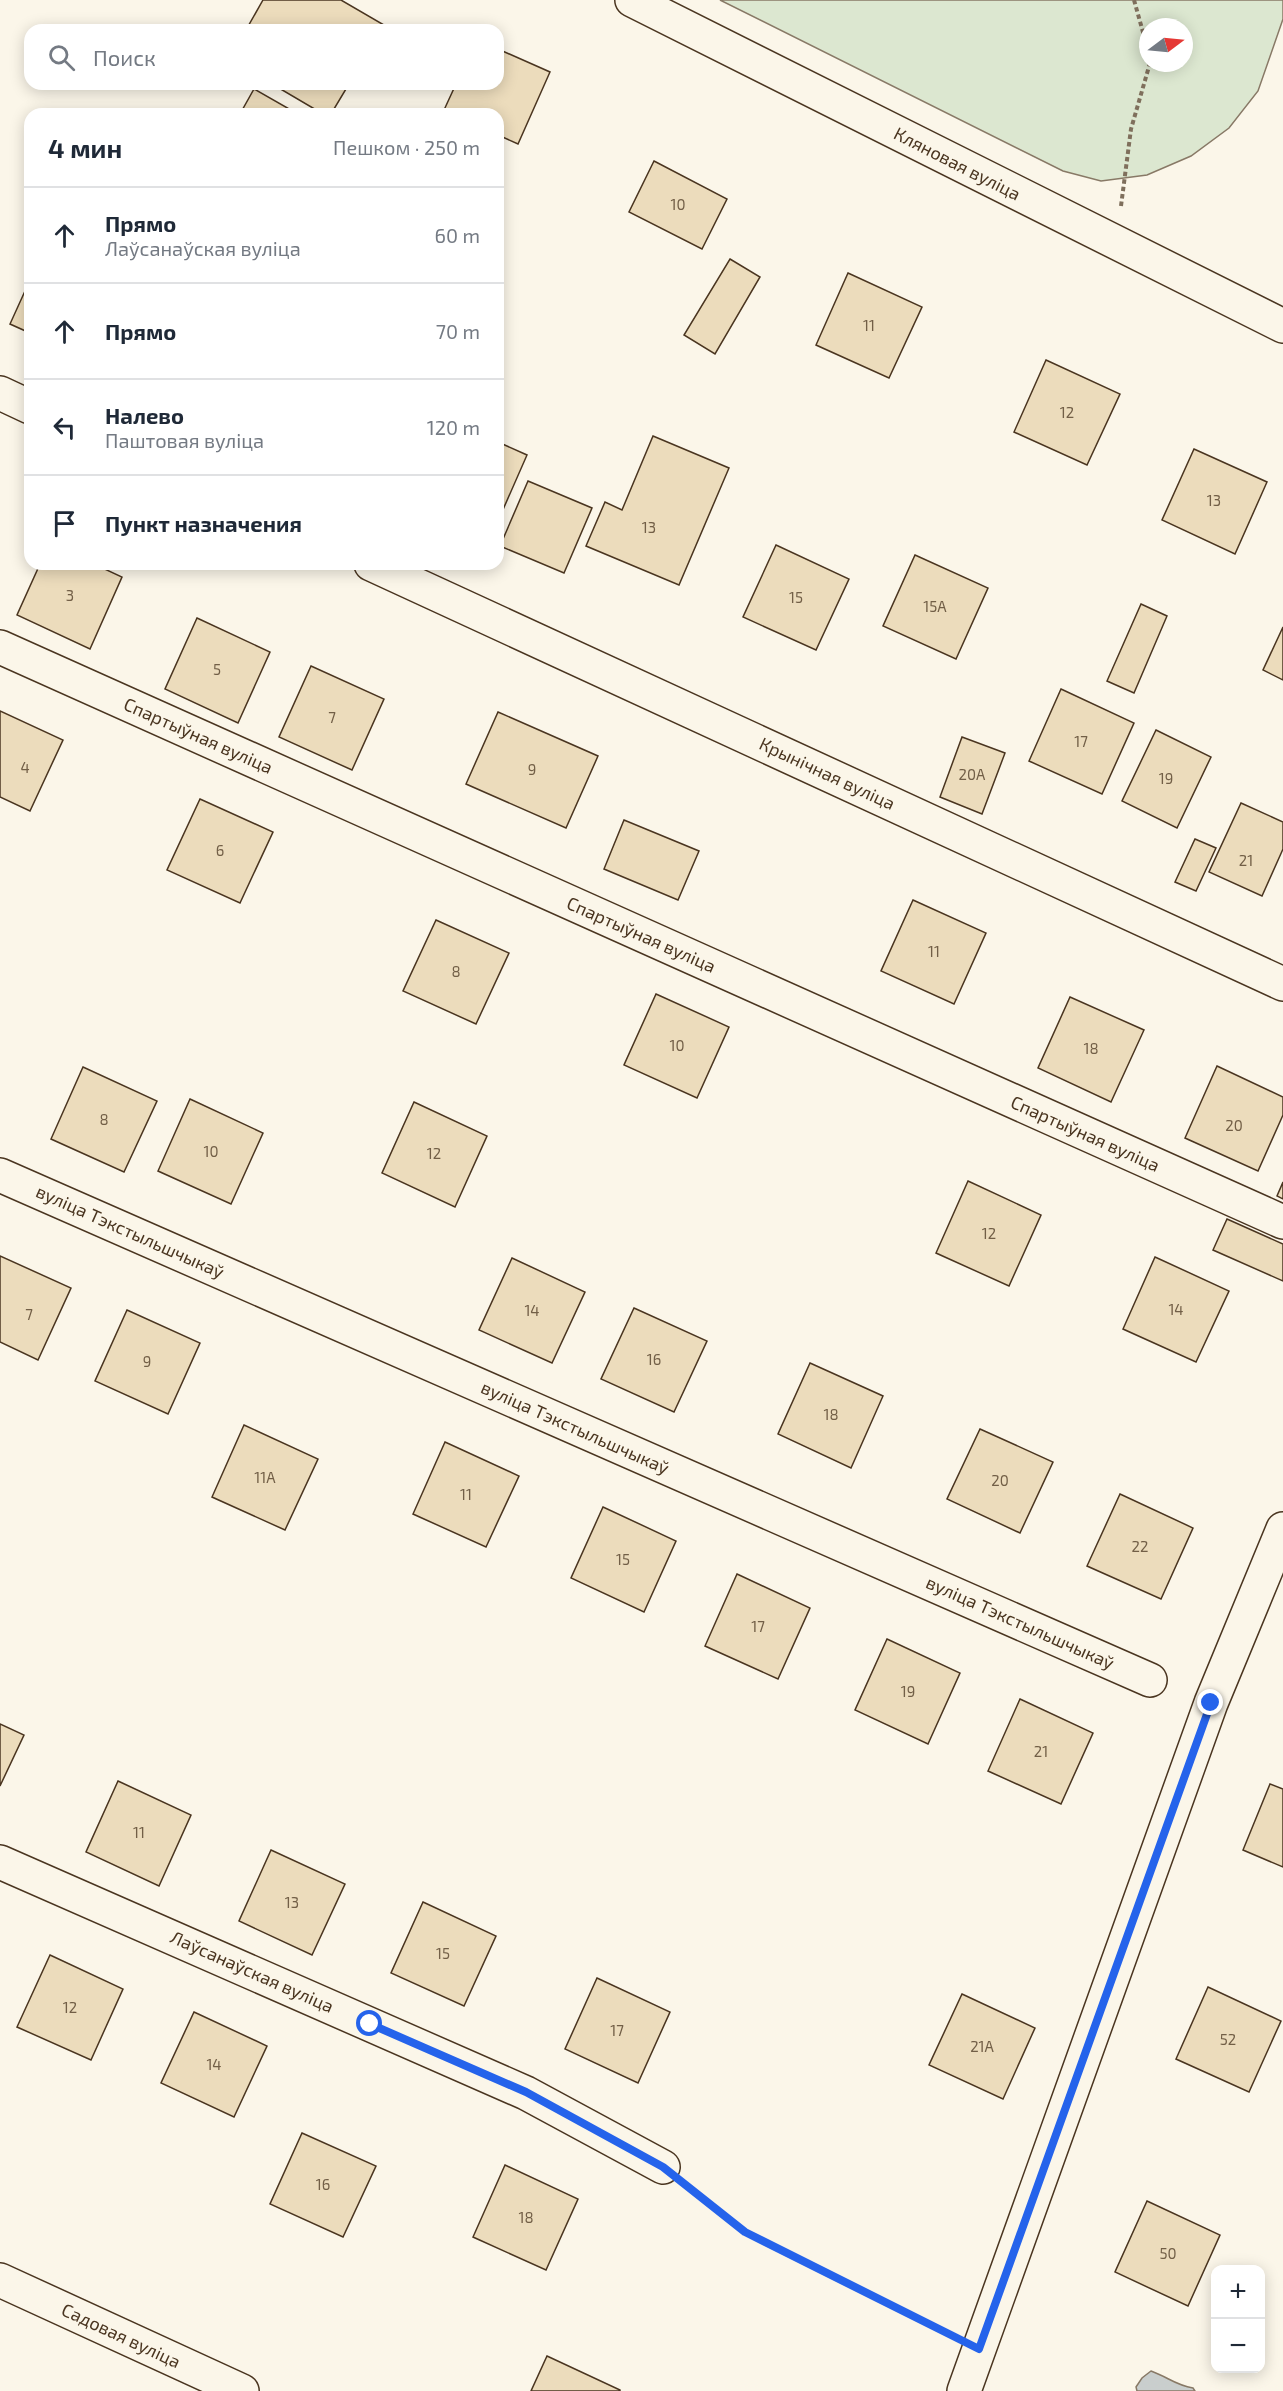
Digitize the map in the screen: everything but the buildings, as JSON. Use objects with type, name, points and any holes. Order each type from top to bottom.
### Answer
[{"type":"street","name":"Кляновая вуліца","points":[[632,0],[1283,326]]},
{"type":"street","points":[[0,393],[24,404]]},
{"type":"street","name":"Крынічная вуліца","points":[[384,570],[1283,984]]},
{"type":"street","name":"Спартыўная вуліца","points":[[0,647],[1283,1222]]},
{"type":"street","name":"вуліца Тэкстыльшчыкаў","points":[[0,1175],[1150,1680]]},
{"type":"street","points":[[964,2391],[1211,1703],[1283,1529]]},
{"type":"street","name":"Лаўсанаўская вуліца","points":[[0,1862],[526,2092],[663,2167]]},
{"type":"street","name":"Садовая вуліца","points":[[0,2280],[242,2391]]},
{"type":"path","points":[[1134,0],[1139,18]]},
{"type":"path","points":[[1116,243],[1131,129],[1147,72]]},
{"type":"path","points":[[663,2167],[745,2232],[979,2349]]},
{"type":"green space","points":[[720,0],[1283,0],[1283,19],[1258,91],[1229,128],[1191,156],[1147,175],[1101,181],[1063,171]]},
{"type":"shaded area","points":[[1151,2371],[1193,2388],[1195,2391],[1137,2391],[1136,2387],[1142,2378]]},
{"type":"route","points":[[370,2024],[526,2092],[663,2167],[745,2232],[979,2349],[1211,1703]]}]
